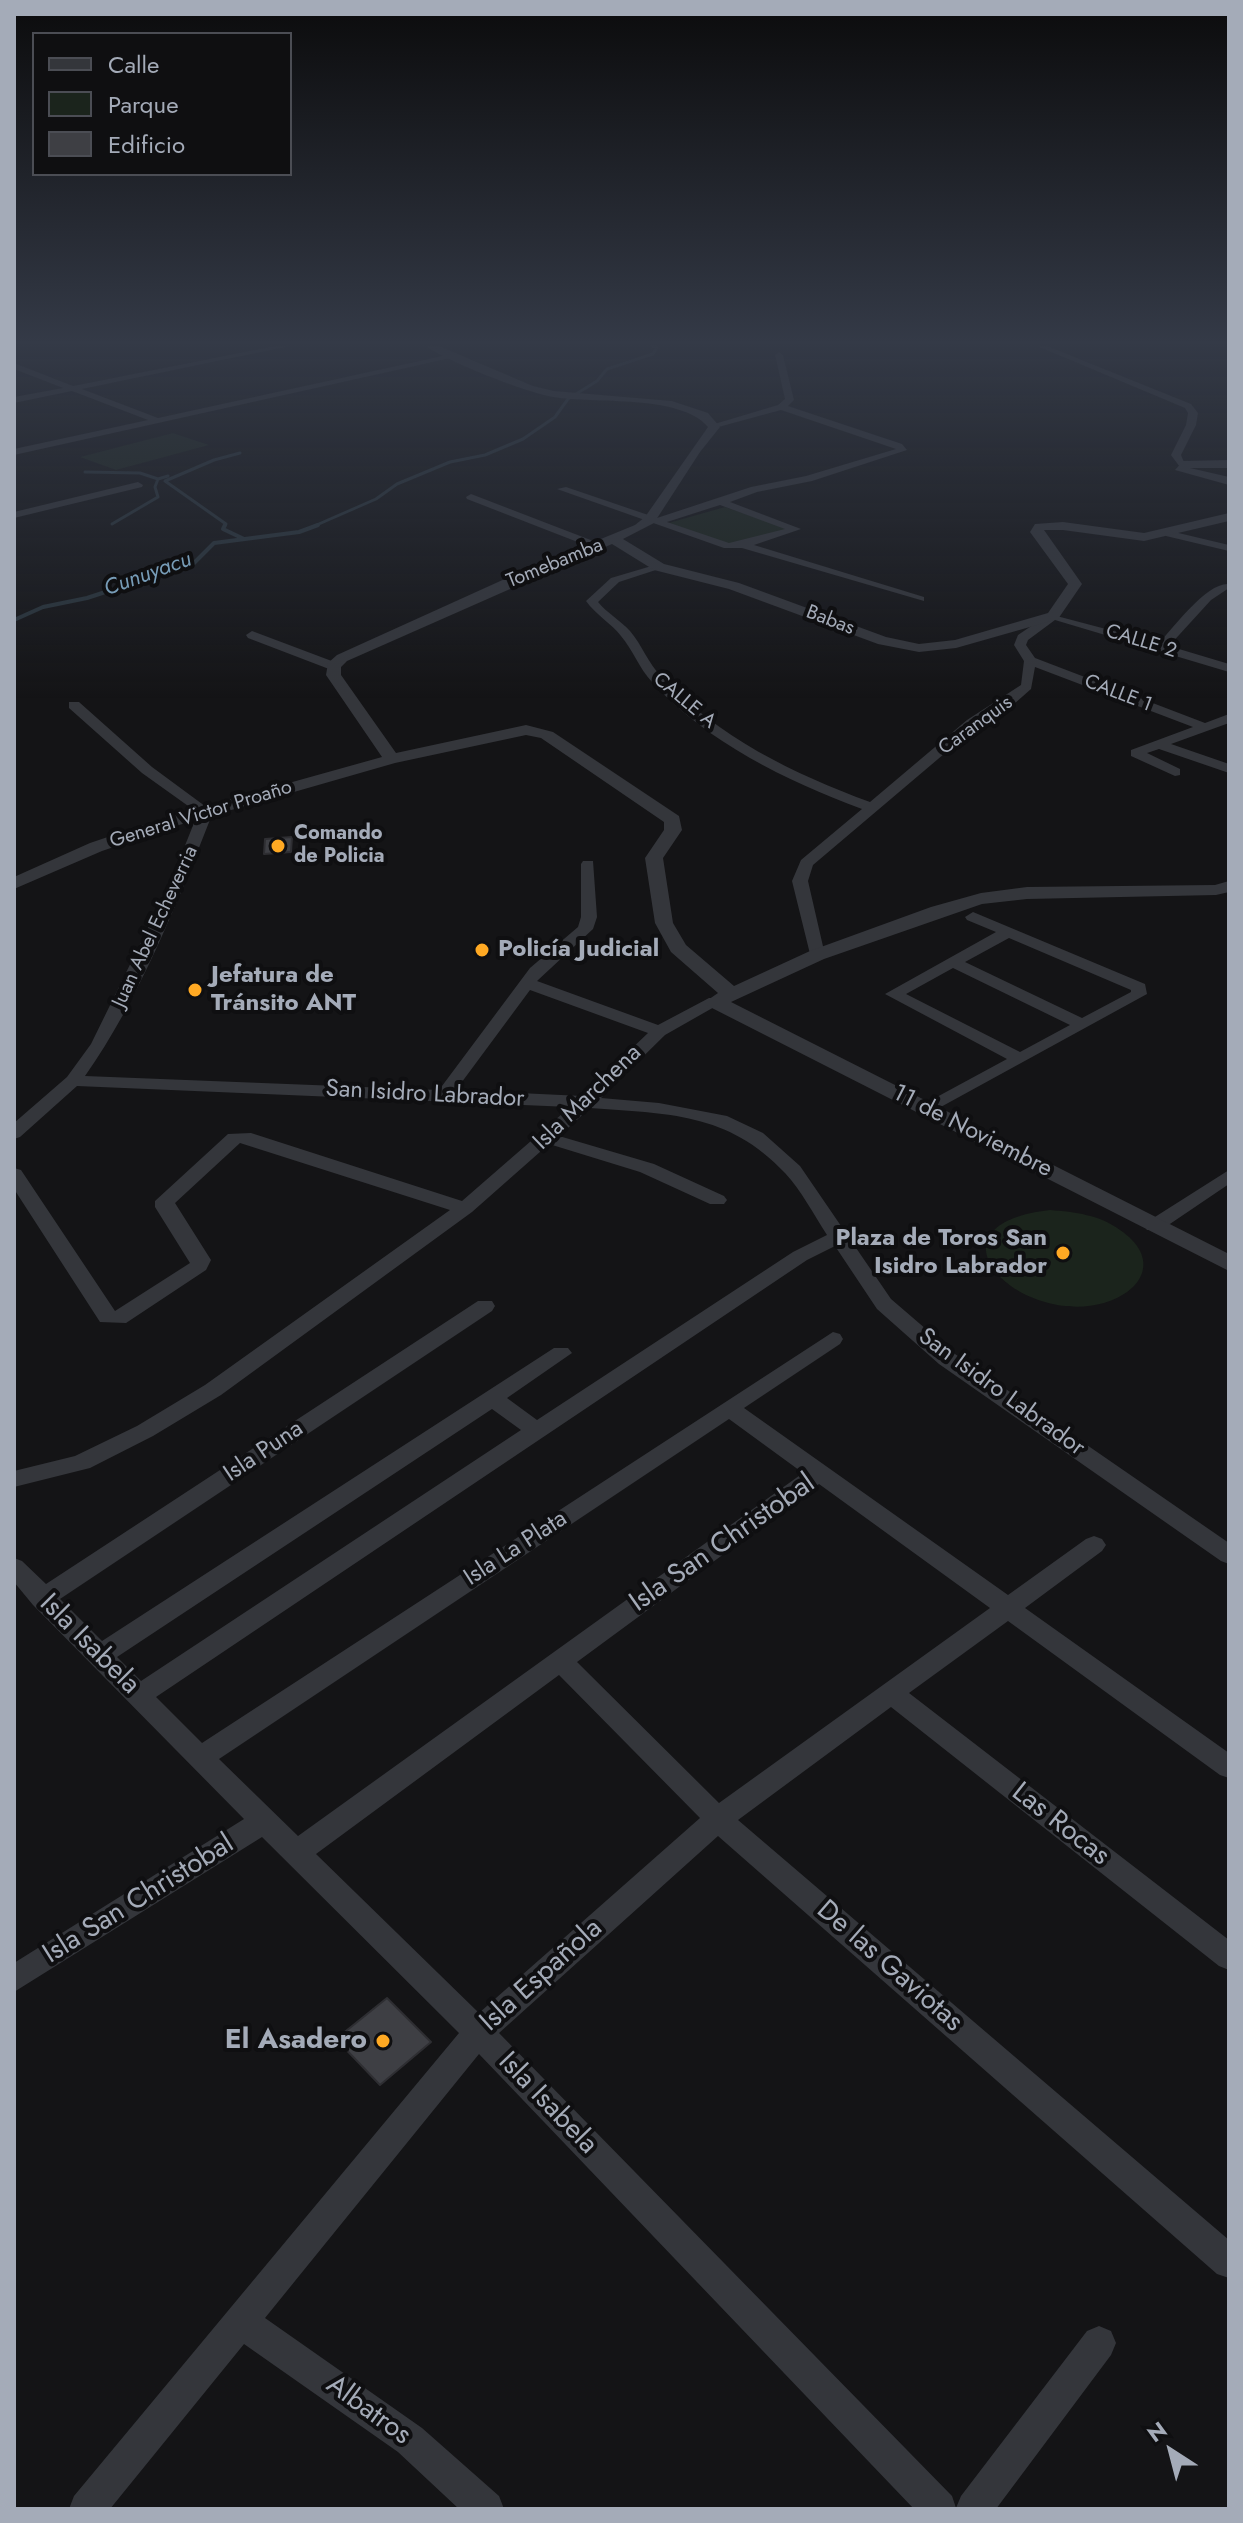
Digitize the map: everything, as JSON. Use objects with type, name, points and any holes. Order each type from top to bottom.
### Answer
[{"type":"street","name":"Tomebamba","points":[[333,666],[342,658],[523,576],[615,540],[654,520],[687,464]]},
{"type":"street","points":[[654,520],[755,489],[808,479],[857,464]]},
{"type":"street","points":[[1229,464],[1183,465],[1181,470],[1229,481]]},
{"type":"street","points":[[14,515],[138,485]]},
{"type":"street","points":[[562,489],[723,545],[743,545],[796,529],[720,502]]},
{"type":"street","points":[[471,497],[597,546]]},
{"type":"street","name":"Caranquis","points":[[817,955],[800,881],[806,863],[820,848],[972,723],[1027,686],[1030,661],[1020,645],[1022,638],[1053,616],[1075,588],[1036,532],[1040,527],[1065,526],[1135,537],[1170,534],[1229,517]]},
{"type":"street","points":[[1170,534],[1229,548]]},
{"type":"street","name":"Babas","points":[[615,540],[659,567],[734,586],[883,641],[919,648],[956,644],[1053,616]]},
{"type":"street","points":[[743,545],[920,599]]},
{"type":"street","name":"CALLE A","points":[[659,567],[615,580],[592,601],[624,631],[647,669],[686,707],[740,746],[797,776],[870,807]]},
{"type":"street","points":[[1161,648],[1207,598],[1225,586]]},
{"type":"street","name":"CALLE 2","points":[[1053,616],[1229,668]]},
{"type":"street","points":[[252,635],[333,666],[334,675],[392,759]]},
{"type":"street","name":"CALLE 1","points":[[1030,661],[1207,728]]},
{"type":"street","points":[[74,705],[147,770],[206,812]]},
{"type":"street","points":[[1175,772],[1137,756],[1138,752],[1229,718]]},
{"type":"street","name":"General Victor Proaño","points":[[14,884],[96,847],[206,812],[392,759],[507,732],[537,730],[673,820]]},
{"type":"street","points":[[1160,745],[1229,769]]},
{"type":"street","name":"Juan Abel Echeverria","points":[[14,1133],[73,1081],[88,1063],[125,997],[194,847],[206,812]]},
{"type":"street","name":"11 de Noviembre","points":[[673,820],[673,830],[654,858],[664,923],[678,948],[723,998],[928,1109],[1229,1264]]},
{"type":"street","points":[[443,1096],[536,971],[585,929],[589,917],[588,864]]},
{"type":"street","name":"Isla Marchena","points":[[14,1479],[82,1462],[145,1431],[213,1390],[465,1208],[547,1138],[659,1031],[723,998],[817,955],[938,911],[981,899],[1027,893],[1225,890]]},
{"type":"street","points":[[928,1109],[1139,994],[1139,988],[973,917]]},
{"type":"street","points":[[1008,932],[893,994],[1020,1059]]},
{"type":"street","points":[[952,962],[1081,1024]]},
{"type":"street","points":[[526,983],[659,1031]]},
{"type":"street","name":"San Isidro Labrador","points":[[73,1081],[254,1086],[586,1102],[682,1111],[727,1121],[756,1137],[793,1170],[884,1304],[947,1359],[1229,1555]]},
{"type":"street","points":[[14,1174],[107,1317],[112,1319],[119,1318],[199,1266],[201,1260],[164,1204],[235,1138],[244,1137],[465,1208]]},
{"type":"street","points":[[547,1138],[647,1168],[717,1200]]},
{"type":"street","points":[[1154,1226],[1229,1176]]},
{"type":"street","points":[[139,1695],[800,1256],[840,1236]]},
{"type":"street","name":"Isla Puna","points":[[42,1599],[485,1306]]},
{"type":"street","name":"Isla La Plata","points":[[200,1758],[833,1339]]},
{"type":"street","points":[[99,1656],[561,1353]]},
{"type":"street","points":[[492,1398],[536,1430]]},
{"type":"street","points":[[729,1408],[820,1472]]},
{"type":"street","name":"Isla San Christobal","points":[[296,1853],[820,1472],[1229,1767]]},
{"type":"street","name":"Isla Española","points":[[87,2509],[478,2032],[718,1819],[1094,1545]]},
{"type":"street","name":"Isla Isabela","points":[[14,1567],[200,1758],[478,2032],[939,2509]]},
{"type":"street","name":"De las Gaviotas","points":[[560,1661],[718,1819],[1229,2262]]},
{"type":"street","name":"Las Rocas","points":[[891,1693],[1229,1957]]},
{"type":"street","name":"Isla San Christobal","points":[[14,1979],[264,1821]]},
{"type":"street","name":"Albatros","points":[[242,2322],[410,2440],[486,2509]]},
{"type":"street","points":[[974,2509],[1099,2343]]},
{"type":"green space","points":[[99,464],[139,464],[116,470]]},
{"type":"green space","points":[[725,507],[789,529],[730,546],[665,524]]},
{"type":"green space","name":"Plaza de Toros San Isidro Labrador","points":[[1050,1210],[1096,1218],[1120,1230],[1140,1251],[1143,1262],[1138,1282],[1118,1298],[1072,1307],[1041,1301],[1014,1288],[995,1271],[986,1252],[991,1234],[1011,1219]]},
{"type":"building","name":"Comando de Policia","points":[[292,837],[291,852],[264,854],[265,839]]},
{"type":"building","name":"El Asadero","points":[[387,1998],[431,2042],[380,2085],[336,2039]]},
{"type":"waterway","points":[[205,464],[165,481],[226,524],[224,527]]},
{"type":"waterway","name":"Cunuyacu","points":[[312,527],[376,499],[397,484],[446,464]]},
{"type":"waterway","points":[[85,472],[140,473],[158,479]]},
{"type":"waterway","points":[[158,479],[168,476]]},
{"type":"waterway","points":[[112,524],[158,497],[155,487],[158,479]]},
{"type":"waterway","name":"Cunuyacu","points":[[14,620],[43,607],[87,598],[194,563],[214,543],[299,532],[318,525]]},
{"type":"waterway","points":[[224,527],[244,539]]},
{"type":"place","name":"Comando de Policia","points":[[278,846]]},
{"type":"place","name":"Policía Judicial","points":[[482,950]]},
{"type":"place","name":"Jefatura de Tránsito ANT","points":[[195,990]]},
{"type":"place","name":"Plaza de Toros San Isidro Labrador","points":[[1063,1253]]},
{"type":"place","name":"El Asadero","points":[[383,2041]]}]
